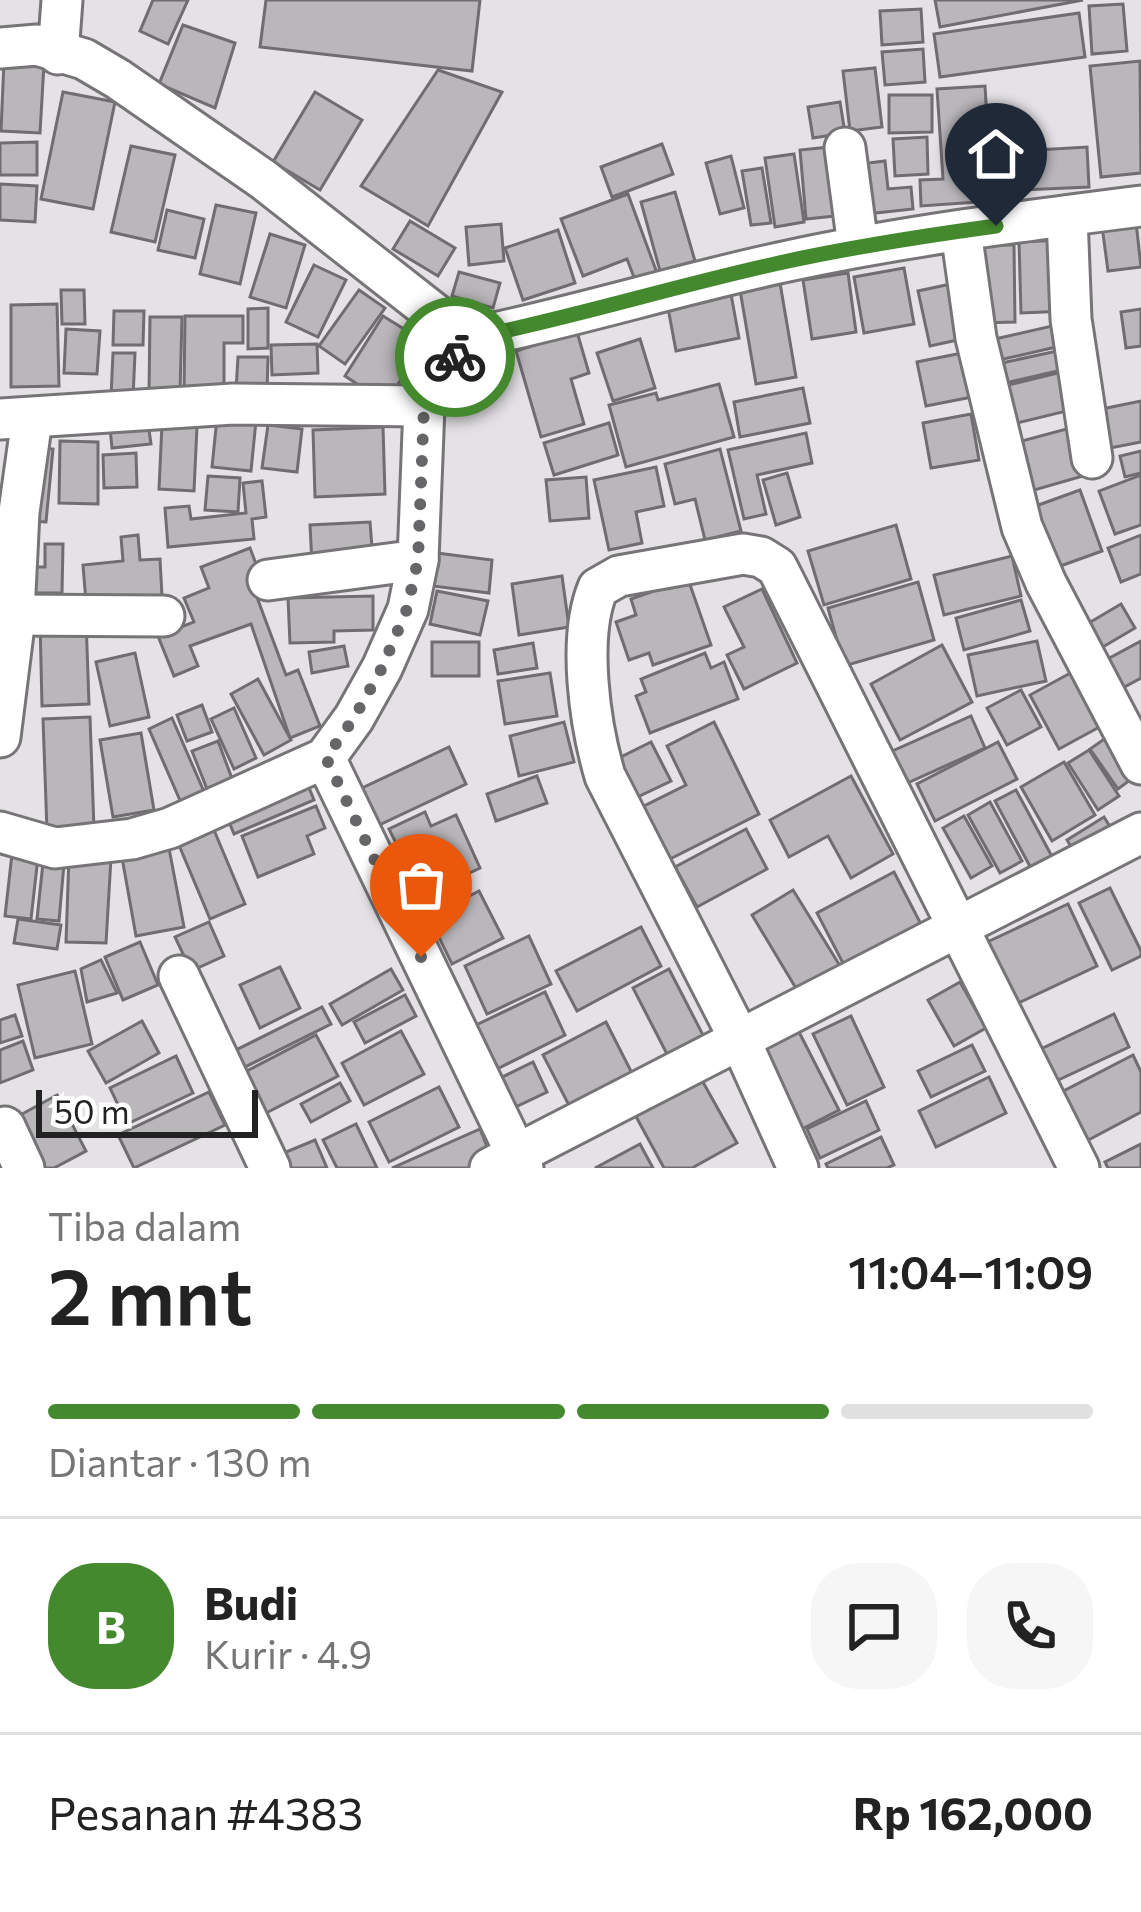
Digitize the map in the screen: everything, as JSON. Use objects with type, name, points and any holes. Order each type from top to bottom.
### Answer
[{"type":"street","points":[[58,54],[62,0]]},
{"type":"street","points":[[0,48],[37,45],[101,69],[264,180],[467,339]]},
{"type":"street","points":[[844,148],[859,247]]},
{"type":"street","points":[[0,832],[55,848],[132,839],[170,828],[326,758],[382,668],[407,609],[418,560],[424,406],[467,339],[859,247],[1141,206]]},
{"type":"street","points":[[1067,216],[1071,319],[1093,458]]},
{"type":"street","points":[[961,231],[976,338],[1022,526],[1055,602],[1141,764]]},
{"type":"street","points":[[0,737],[19,512],[16,419],[233,404],[424,406]]},
{"type":"street","points":[[798,1168],[740,1040],[605,776],[597,748],[588,631],[598,588],[619,576],[743,554],[761,557],[777,567],[1079,1168]]},
{"type":"street","points":[[268,580],[418,560]]},
{"type":"street","points":[[13,615],[164,616]]},
{"type":"street","points":[[326,758],[510,1164],[1141,833]]},
{"type":"street","points":[[178,976],[270,1168]]},
{"type":"street","points":[[5,1127],[24,1168]]},
{"type":"building","points":[[153,0],[188,0],[168,44],[140,31]]},
{"type":"building","points":[[266,0],[480,0],[472,71],[260,47]]},
{"type":"building","points":[[935,0],[1083,0],[940,27]]},
{"type":"building","points":[[1123,4],[1127,51],[1092,54],[1089,6]]},
{"type":"building","points":[[921,9],[923,42],[882,45],[880,11]]},
{"type":"building","points":[[1079,13],[1085,57],[940,77],[934,34]]},
{"type":"building","points":[[183,25],[235,43],[215,108],[159,84]]},
{"type":"building","points":[[923,49],[925,82],[885,85],[882,52]]},
{"type":"building","points":[[4,61],[44,64],[40,133],[1,131]]},
{"type":"building","points":[[1140,61],[1141,173],[1101,177],[1090,66]]},
{"type":"building","points":[[875,68],[882,127],[850,131],[843,71]]},
{"type":"building","points":[[438,70],[502,92],[428,226],[361,186]]},
{"type":"building","points":[[985,86],[992,201],[921,206],[920,180],[943,179],[937,89]]},
{"type":"building","points":[[63,92],[115,102],[93,209],[41,199]]},
{"type":"building","points":[[315,92],[362,120],[320,190],[273,162]]},
{"type":"building","points":[[889,95],[932,95],[932,132],[889,133]]},
{"type":"building","points":[[840,102],[845,133],[813,138],[808,107]]},
{"type":"building","points":[[927,137],[928,174],[895,176],[893,139]]},
{"type":"building","points":[[37,142],[37,175],[0,175],[0,143]]},
{"type":"building","points":[[662,144],[673,174],[612,197],[601,167]]},
{"type":"building","points":[[131,146],[175,155],[155,242],[111,232]]},
{"type":"building","points":[[839,146],[845,215],[806,219],[800,150]]},
{"type":"building","points":[[1087,147],[1089,187],[1022,190],[1020,151]]},
{"type":"building","points":[[794,154],[804,222],[775,227],[765,158]]},
{"type":"building","points":[[731,156],[744,208],[720,214],[706,163]]},
{"type":"building","points":[[885,161],[888,189],[911,187],[913,209],[866,214],[860,164]]},
{"type":"building","points":[[762,168],[771,223],[751,225],[742,171]]},
{"type":"building","points":[[0,184],[37,186],[35,222],[0,220]]},
{"type":"building","points":[[675,192],[695,261],[660,271],[641,202]]},
{"type":"building","points":[[628,194],[657,273],[635,280],[627,259],[583,276],[561,219]]},
{"type":"building","points":[[216,205],[256,213],[240,284],[200,274]]},
{"type":"building","points":[[167,210],[204,219],[195,258],[158,250]]},
{"type":"building","points":[[410,221],[455,248],[438,276],[393,249]]},
{"type":"building","points":[[1136,222],[1141,267],[1108,271],[1102,226]]},
{"type":"building","points":[[501,224],[504,261],[469,265],[466,227]]},
{"type":"building","points":[[558,230],[575,283],[523,300],[505,248]]},
{"type":"building","points":[[270,234],[305,245],[286,308],[250,297]]},
{"type":"building","points":[[1065,240],[1067,311],[1021,313],[1019,242]]},
{"type":"building","points":[[979,245],[1014,245],[1015,322],[980,323]]},
{"type":"building","points":[[314,265],[346,280],[318,337],[286,322]]},
{"type":"building","points":[[904,268],[914,324],[864,333],[854,277]]},
{"type":"building","points":[[459,272],[500,283],[493,308],[452,296]]},
{"type":"building","points":[[848,273],[856,332],[812,339],[803,280]]},
{"type":"building","points":[[960,282],[971,337],[930,346],[918,291]]},
{"type":"building","points":[[780,283],[796,377],[756,384],[740,290]]},
{"type":"building","points":[[61,290],[84,290],[85,324],[62,324]]},
{"type":"building","points":[[359,290],[385,308],[345,364],[319,346]]},
{"type":"building","points":[[731,294],[739,338],[676,351],[668,308]]},
{"type":"building","points":[[57,304],[59,386],[11,387],[11,305]]},
{"type":"building","points":[[268,308],[268,348],[248,349],[248,309]]},
{"type":"building","points":[[1141,309],[1141,346],[1126,348],[1121,312]]},
{"type":"building","points":[[114,311],[144,311],[143,345],[113,345]]},
{"type":"building","points":[[185,316],[243,316],[243,343],[224,343],[224,392],[184,392]]},
{"type":"building","points":[[383,316],[425,342],[386,403],[345,376]]},
{"type":"building","points":[[150,317],[182,317],[180,392],[149,392]]},
{"type":"building","points":[[1065,323],[1069,344],[995,361],[991,340]]},
{"type":"building","points":[[66,329],[100,331],[97,374],[64,373]]},
{"type":"building","points":[[577,332],[589,373],[571,379],[584,424],[541,437],[516,351]]},
{"type":"building","points":[[640,339],[655,388],[613,401],[597,353]]},
{"type":"building","points":[[317,344],[318,373],[272,375],[271,345]]},
{"type":"building","points":[[1071,348],[1075,367],[1001,384],[997,364]]},
{"type":"building","points":[[967,352],[977,396],[926,406],[917,362]]},
{"type":"building","points":[[113,353],[135,353],[133,398],[111,397]]},
{"type":"building","points":[[238,357],[268,357],[267,392],[236,391]]},
{"type":"building","points":[[1070,370],[1079,408],[1009,425],[1000,387]]},
{"type":"building","points":[[719,384],[734,437],[626,467],[609,405],[656,393],[658,400]]},
{"type":"building","points":[[803,388],[810,423],[740,437],[734,402]]},
{"type":"building","points":[[1141,401],[1141,442],[1110,448],[1102,409]]},
{"type":"building","points":[[971,414],[979,460],[931,468],[923,423]]},
{"type":"building","points":[[217,418],[256,421],[251,471],[212,467]]},
{"type":"building","points":[[148,423],[151,444],[112,448],[110,428]]},
{"type":"building","points":[[609,423],[618,455],[554,475],[544,443]]},
{"type":"building","points":[[162,424],[197,426],[194,491],[159,489]]},
{"type":"building","points":[[268,425],[302,429],[297,472],[262,468]]},
{"type":"building","points":[[383,427],[385,494],[315,497],[313,430]]},
{"type":"building","points":[[1070,428],[1083,476],[1031,491],[1018,442]]},
{"type":"building","points":[[806,433],[812,463],[757,475],[766,514],[744,519],[728,450]]},
{"type":"building","points":[[60,441],[98,442],[98,504],[59,503]]},
{"type":"building","points":[[34,447],[53,449],[46,522],[27,521]]},
{"type":"building","points":[[720,449],[741,531],[705,540],[695,499],[675,504],[665,464]]},
{"type":"building","points":[[1141,451],[1141,473],[1125,477],[1120,456]]},
{"type":"building","points":[[136,453],[137,487],[104,488],[103,455]]},
{"type":"building","points":[[656,467],[664,506],[636,512],[642,543],[609,550],[594,480]]},
{"type":"building","points":[[787,473],[800,517],[776,525],[763,480]]},
{"type":"building","points":[[1141,475],[1141,525],[1115,534],[1099,491]]},
{"type":"building","points":[[208,476],[240,478],[238,512],[205,510]]},
{"type":"building","points":[[586,477],[589,518],[550,521],[546,480]]},
{"type":"building","points":[[262,481],[266,517],[252,519],[254,539],[168,547],[165,508],[189,506],[191,519],[246,513],[243,483]]},
{"type":"building","points":[[1080,490],[1102,551],[1055,568],[1033,507]]},
{"type":"building","points":[[370,522],[373,560],[312,564],[310,525]]},
{"type":"building","points":[[896,525],[911,579],[824,605],[808,551]]},
{"type":"building","points":[[138,535],[140,560],[160,559],[162,596],[86,602],[83,565],[123,561],[121,537]]},
{"type":"building","points":[[1141,535],[1141,574],[1121,582],[1108,548]]},
{"type":"building","points":[[45,544],[63,544],[62,593],[15,593],[16,567],[45,567]]},
{"type":"building","points":[[250,548],[268,596],[258,600],[286,675],[298,670],[320,726],[290,738],[251,624],[190,646],[198,666],[174,676],[158,636],[194,622],[184,598],[209,588],[201,567]]},
{"type":"building","points":[[437,553],[492,560],[489,593],[433,586]]},
{"type":"building","points":[[1012,556],[1021,596],[944,615],[934,575]]},
{"type":"building","points":[[562,576],[569,627],[519,635],[512,584]]},
{"type":"building","points":[[688,579],[711,645],[653,665],[649,653],[629,660],[616,622],[636,615],[631,599]]},
{"type":"building","points":[[918,582],[934,640],[844,666],[828,608]]},
{"type":"building","points":[[762,589],[797,663],[744,689],[727,655],[744,647],[724,607]]},
{"type":"building","points":[[437,591],[488,601],[480,635],[430,624]]},
{"type":"building","points":[[373,596],[373,630],[334,631],[334,642],[290,643],[288,598]]},
{"type":"building","points":[[1021,600],[1030,631],[964,650],[956,618]]},
{"type":"building","points":[[1121,604],[1135,628],[1096,651],[1082,627]]},
{"type":"building","points":[[86,619],[89,704],[42,706],[40,621]]},
{"type":"building","points":[[1037,641],[1046,681],[977,696],[968,655]]},
{"type":"building","points":[[1141,641],[1141,678],[1117,691],[1102,662]]},
{"type":"building","points":[[432,642],[479,642],[479,676],[432,676]]},
{"type":"building","points":[[533,643],[537,668],[498,674],[494,650]]},
{"type":"building","points":[[942,645],[972,702],[900,740],[871,684]]},
{"type":"building","points":[[344,646],[348,666],[312,673],[309,652]]},
{"type":"building","points":[[135,653],[149,717],[110,726],[96,662]]},
{"type":"building","points":[[705,653],[711,668],[724,662],[738,699],[650,733],[636,696],[646,692],[641,679]]},
{"type":"building","points":[[1076,670],[1105,724],[1059,749],[1030,695]]},
{"type":"building","points":[[550,673],[557,716],[505,724],[498,681]]},
{"type":"building","points":[[258,679],[291,740],[264,755],[231,694]]},
{"type":"building","points":[[1021,690],[1041,727],[1007,745],[987,708]]},
{"type":"building","points":[[202,705],[212,732],[187,741],[177,715]]},
{"type":"building","points":[[234,708],[256,758],[234,769],[211,719]]},
{"type":"building","points":[[971,716],[985,748],[903,785],[888,753]]},
{"type":"building","points":[[90,717],[94,829],[47,831],[43,719]]},
{"type":"building","points":[[172,718],[205,794],[182,805],[149,729]]},
{"type":"building","points":[[564,722],[574,762],[519,776],[510,736]]},
{"type":"building","points":[[714,722],[759,814],[668,860],[642,807],[686,785],[667,746]]},
{"type":"building","points":[[141,733],[154,810],[113,817],[100,740]]},
{"type":"building","points":[[1110,735],[1137,775],[1118,789],[1090,749]]},
{"type":"building","points":[[218,741],[234,784],[209,794],[192,751]]},
{"type":"building","points":[[651,742],[671,781],[629,801],[611,762]]},
{"type":"building","points":[[998,742],[1017,779],[935,821],[917,784]]},
{"type":"building","points":[[449,747],[466,784],[377,826],[360,789]]},
{"type":"building","points":[[1089,750],[1119,796],[1098,810],[1068,763]]},
{"type":"building","points":[[1064,762],[1095,815],[1052,841],[1021,787]]},
{"type":"building","points":[[537,776],[547,803],[496,821],[487,794]]},
{"type":"building","points":[[851,776],[893,854],[851,878],[828,836],[789,857],[770,820]]},
{"type":"building","points":[[305,778],[314,800],[234,834],[225,812]]},
{"type":"building","points":[[1016,790],[1055,862],[1034,874],[995,801]]},
{"type":"building","points":[[990,802],[1022,861],[1000,873],[968,815]]},
{"type":"building","points":[[316,806],[325,828],[307,836],[314,854],[258,877],[242,836]]},
{"type":"building","points":[[425,812],[431,826],[456,815],[480,868],[410,901],[385,848],[396,843],[389,829]]},
{"type":"building","points":[[964,816],[992,866],[971,878],[943,828]]},
{"type":"building","points":[[1104,817],[1117,838],[1080,861],[1067,840]]},
{"type":"building","points":[[211,823],[245,904],[210,919],[176,838]]},
{"type":"building","points":[[746,829],[767,869],[697,907],[675,867]]},
{"type":"building","points":[[168,843],[184,927],[136,936],[121,852]]},
{"type":"building","points":[[12,854],[38,857],[31,919],[5,916]]},
{"type":"building","points":[[69,856],[111,858],[106,943],[66,942]]},
{"type":"building","points":[[43,863],[64,864],[59,921],[37,919]]},
{"type":"building","points":[[894,872],[923,928],[846,969],[817,913]]},
{"type":"building","points":[[1110,888],[1141,951],[1141,956],[1112,970],[1079,903]]},
{"type":"building","points":[[793,890],[842,969],[800,995],[752,915]]},
{"type":"building","points":[[479,891],[503,938],[452,964],[429,917]]},
{"type":"building","points":[[1068,904],[1097,966],[1010,1007],[981,945]]},
{"type":"building","points":[[18,919],[61,925],[57,949],[14,943]]},
{"type":"building","points":[[209,922],[224,956],[191,971],[175,937]]},
{"type":"building","points":[[641,927],[661,966],[577,1011],[556,971]]},
{"type":"building","points":[[529,936],[551,984],[487,1014],[465,966]]},
{"type":"building","points":[[140,942],[158,985],[123,1000],[105,957]]},
{"type":"building","points":[[101,960],[117,993],[87,1002],[81,969]]},
{"type":"building","points":[[280,967],[300,1008],[260,1028],[240,985]]},
{"type":"building","points":[[391,969],[403,990],[342,1025],[330,1004]]},
{"type":"building","points":[[669,969],[704,1037],[668,1056],[633,988]]},
{"type":"building","points":[[75,971],[92,1044],[35,1058],[18,985]]},
{"type":"building","points":[[960,982],[986,1028],[954,1046],[928,1000]]},
{"type":"building","points":[[545,992],[565,1035],[493,1071],[472,1027]]},
{"type":"building","points":[[405,995],[416,1016],[365,1043],[354,1022]]},
{"type":"building","points":[[322,1007],[331,1024],[229,1075],[220,1058]]},
{"type":"building","points":[[1114,1014],[1129,1047],[1056,1081],[1041,1049]]},
{"type":"building","points":[[15,1015],[22,1036],[0,1043],[0,1020]]},
{"type":"building","points":[[851,1016],[884,1087],[847,1105],[813,1034]]},
{"type":"building","points":[[142,1021],[159,1053],[106,1083],[88,1051]]},
{"type":"building","points":[[606,1022],[637,1083],[574,1115],[543,1055]]},
{"type":"building","points":[[401,1031],[424,1074],[364,1105],[342,1063]]},
{"type":"building","points":[[799,1032],[839,1110],[798,1131],[758,1052]]},
{"type":"building","points":[[316,1035],[338,1076],[266,1113],[245,1072]]},
{"type":"building","points":[[23,1041],[33,1070],[0,1083],[0,1050]]},
{"type":"building","points":[[972,1045],[985,1071],[931,1097],[918,1071]]},
{"type":"building","points":[[1133,1055],[1141,1072],[1141,1112],[1079,1145],[1054,1096]]},
{"type":"building","points":[[176,1056],[193,1093],[127,1124],[110,1088]]},
{"type":"building","points":[[533,1062],[547,1092],[505,1112],[490,1083]]},
{"type":"building","points":[[699,1075],[737,1143],[692,1168],[664,1168],[633,1111]]},
{"type":"building","points":[[989,1077],[1006,1113],[936,1147],[919,1111]]},
{"type":"building","points":[[340,1083],[350,1101],[311,1122],[301,1104]]},
{"type":"building","points":[[439,1087],[459,1127],[389,1162],[369,1122]]},
{"type":"building","points":[[209,1092],[225,1125],[134,1168],[118,1135]]},
{"type":"building","points":[[57,1095],[86,1151],[54,1168],[37,1168],[11,1120]]},
{"type":"building","points":[[866,1101],[879,1130],[820,1158],[807,1129]]},
{"type":"building","points":[[356,1124],[377,1168],[337,1168],[323,1140]]},
{"type":"building","points":[[480,1129],[492,1159],[472,1168],[392,1168]]},
{"type":"building","points":[[881,1137],[894,1165],[828,1168],[826,1164]]},
{"type":"building","points":[[315,1140],[327,1168],[279,1168],[274,1157]]},
{"type":"building","points":[[640,1144],[653,1168],[595,1168]]},
{"type":"building","points":[[1141,1144],[1141,1168],[1108,1168],[1105,1162]]},
{"type":"way so far","points":[[421,957],[326,758],[382,668],[407,609],[418,560],[424,406],[455,357]]},
{"type":"route","points":[[455,357],[467,339],[557,321],[695,282],[908,237],[996,226]]}]
